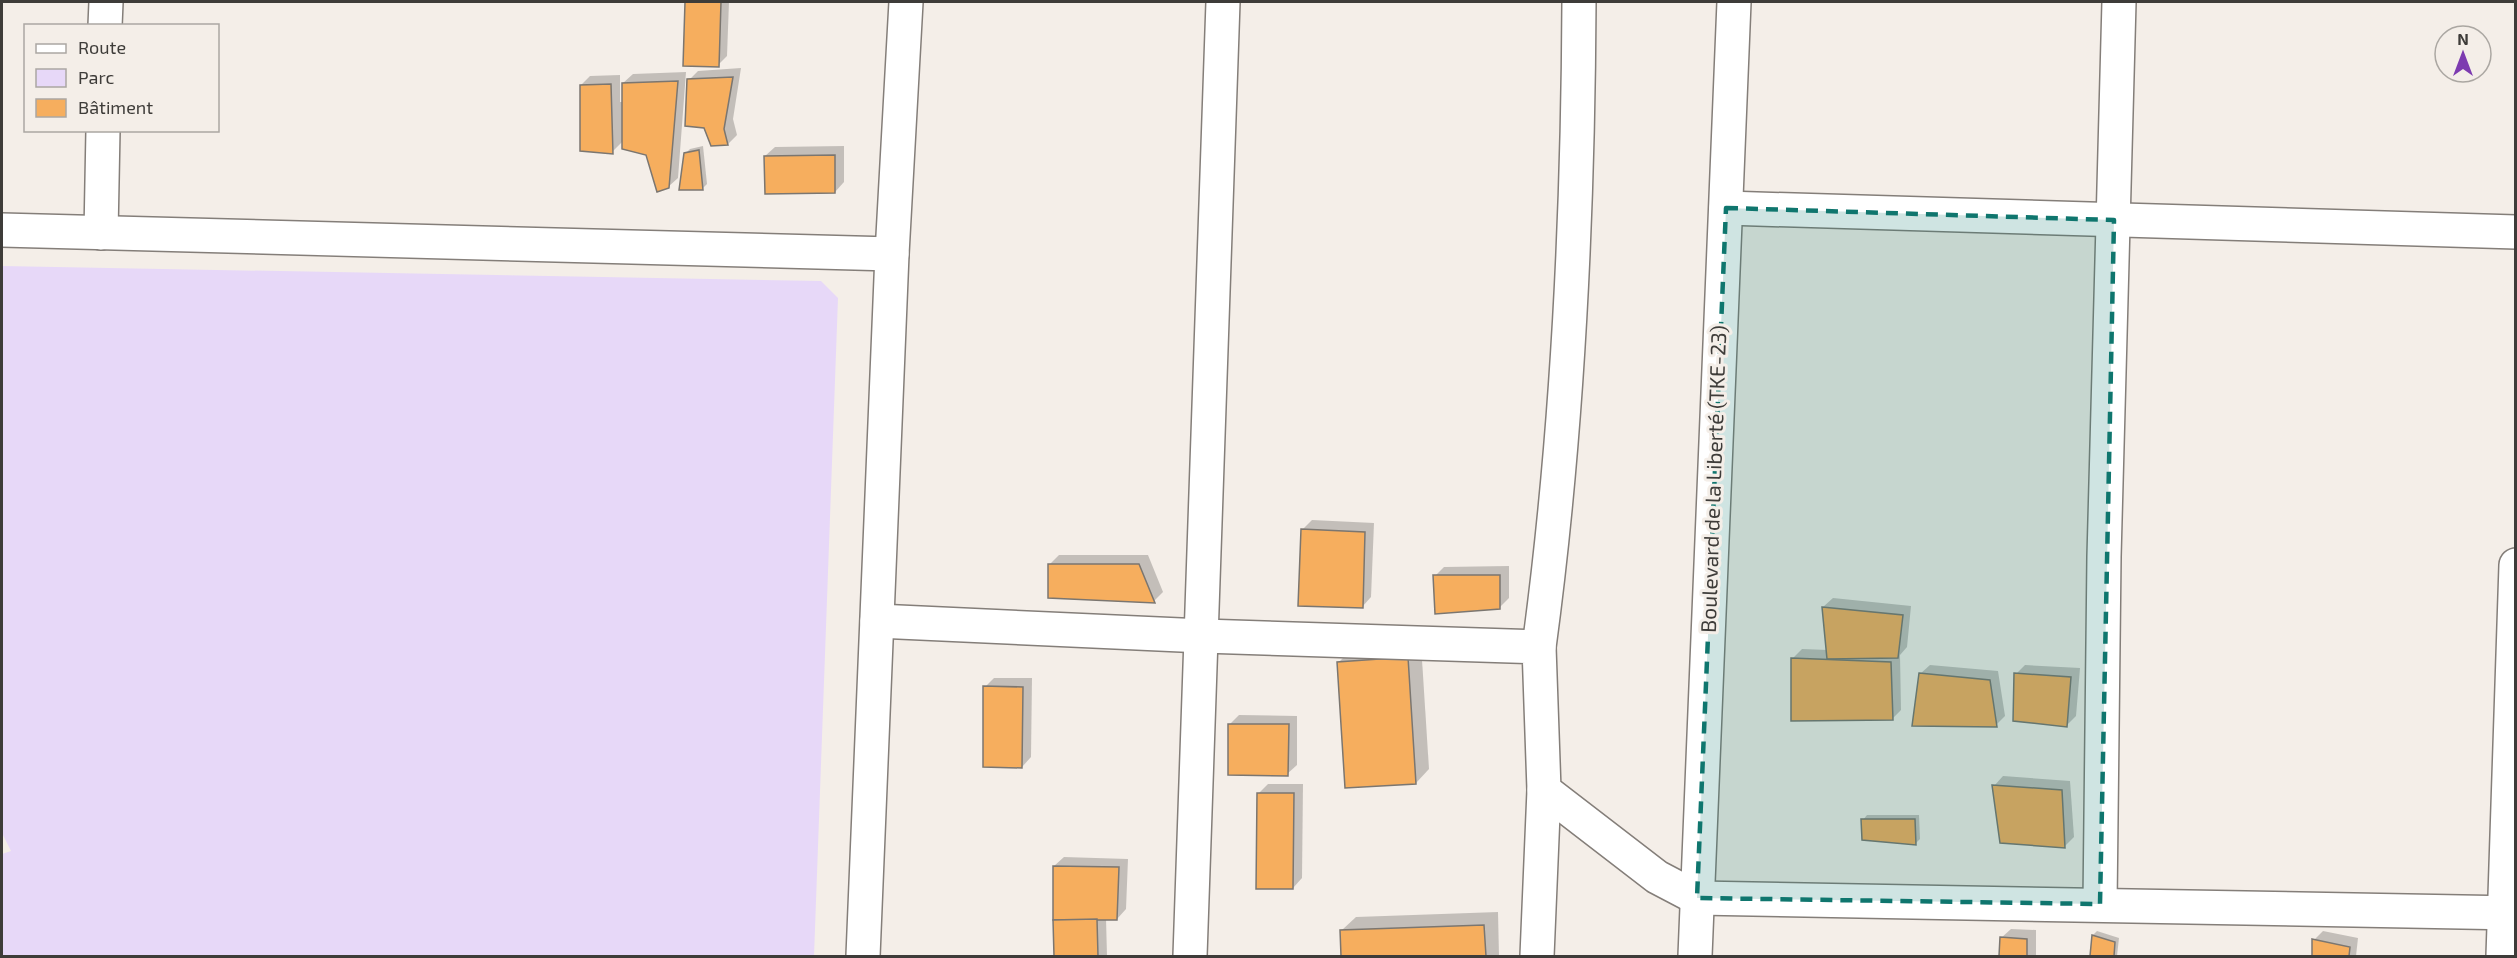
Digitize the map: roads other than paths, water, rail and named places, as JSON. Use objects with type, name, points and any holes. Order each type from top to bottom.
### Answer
[{"type":"street","points":[[105,24],[106,2]]},
{"type":"street","points":[[863,957],[892,254],[906,2]]},
{"type":"street","points":[[1190,957],[1203,636],[1223,2]]},
{"type":"street","points":[[1537,957],[1544,790],[1539,647],[1551,559],[1566,372],[1576,188],[1579,2]]},
{"type":"street","name":"Boulevard de la Liberté (TKE-23)","points":[[1695,957],[1734,2]]},
{"type":"street","points":[[2100,904],[2104,557],[2119,2]]},
{"type":"street","points":[[101,233],[103,132]]},
{"type":"street","points":[[1725,208],[2516,232]]},
{"type":"street","points":[[2,230],[892,254]]},
{"type":"street","points":[[2504,957],[2510,913],[2516,565]]},
{"type":"street","points":[[877,621],[1203,636],[1539,647]]},
{"type":"street","points":[[1544,790],[1657,877],[1697,898],[2510,913]]}]
